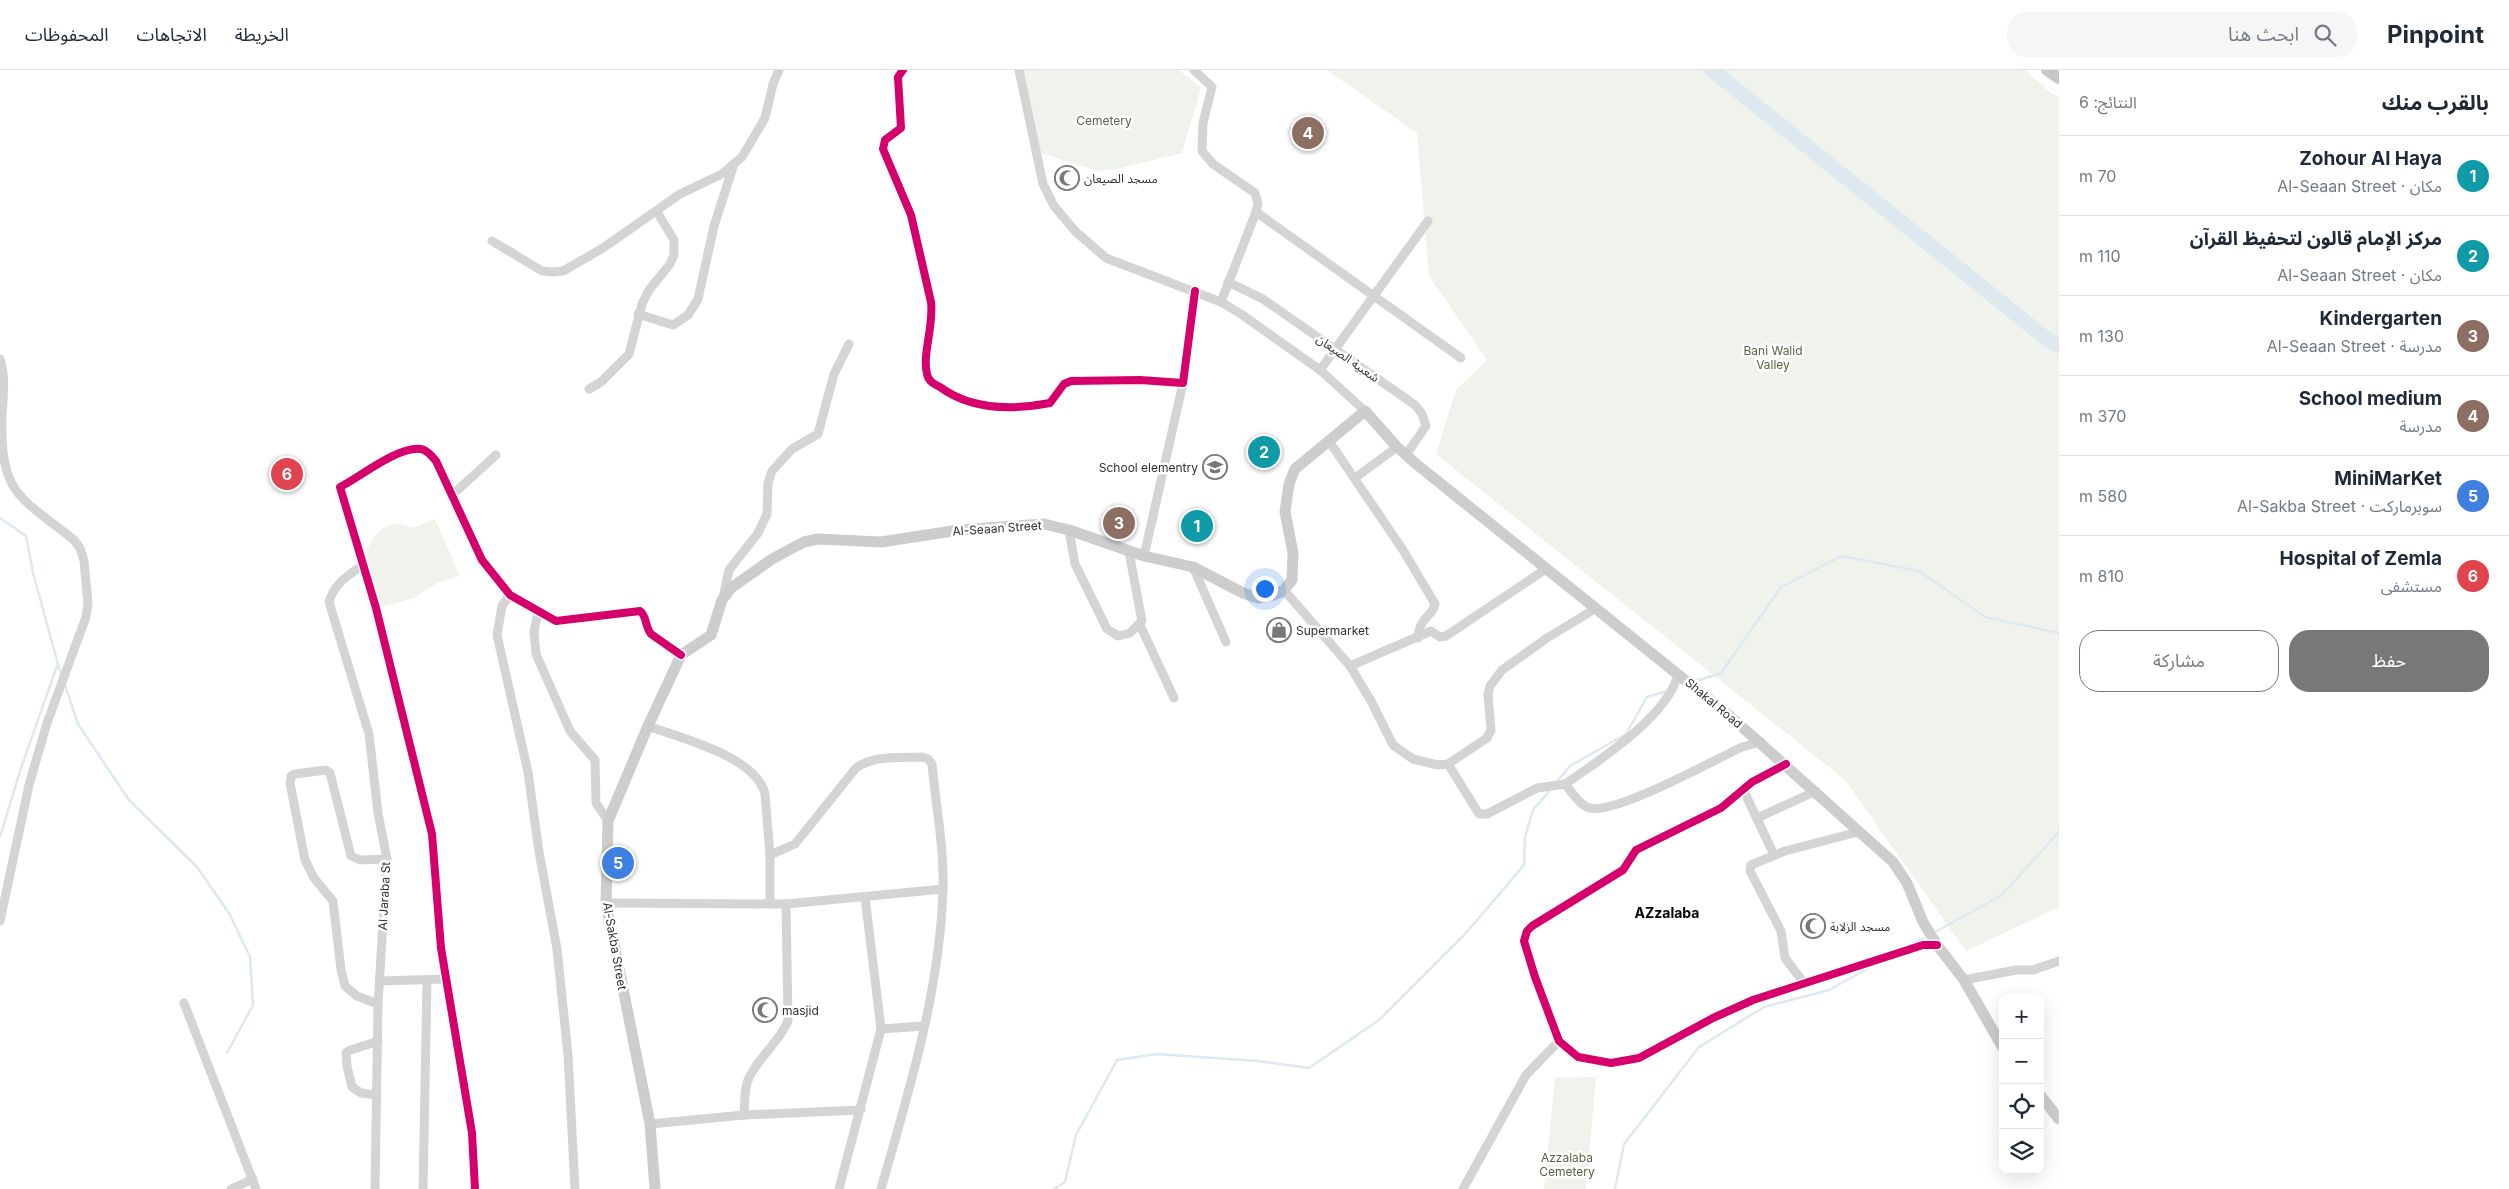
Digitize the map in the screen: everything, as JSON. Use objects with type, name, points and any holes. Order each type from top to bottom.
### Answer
[{"type":"main road","points":[[2047,70],[2059,78]]},
{"type":"main road","points":[[1284,590],[1292,580],[1294,568],[1285,512],[1289,484],[1295,469],[1366,411]]},
{"type":"main road","name":"Shakal Road","points":[[1366,411],[1401,451],[1761,742],[1893,862],[1900,871],[1937,945],[1964,980],[1999,1041]]},
{"type":"main road","name":"Al-Seaan Street","points":[[681,655],[711,635],[722,600],[731,588],[772,559],[804,542],[818,539],[881,542],[959,530],[1044,524],[1070,530],[1129,552],[1193,567],[1242,593],[1258,598],[1274,595],[1284,590]]},
{"type":"main road","name":"Al-Sakba Street","points":[[655,1189],[650,1124],[606,903],[608,821],[648,726],[681,655]]},
{"type":"main road","points":[[2044,1100],[2059,1119]]},
{"type":"street","points":[[492,241],[542,271],[562,271],[602,248],[657,212],[680,194],[733,167],[742,157],[765,118],[773,84],[779,70]]},
{"type":"street","points":[[903,70],[898,77],[901,128],[884,140],[883,149],[911,215],[932,302],[933,315],[926,370],[930,381],[954,398],[970,403],[999,406],[1050,403],[1064,384],[1070,381],[1140,380],[1182,383]]},
{"type":"street","points":[[1020,70],[1043,184],[1054,206],[1076,230],[1106,258],[1221,302],[1320,370],[1366,411]]},
{"type":"street","points":[[1194,70],[1212,85],[1203,124],[1202,151],[1213,164],[1255,193],[1258,203],[1221,302]]},
{"type":"street","points":[[638,314],[673,325],[688,315],[698,300],[714,226],[733,167]]},
{"type":"street","points":[[589,389],[601,382],[629,354],[638,314],[649,290],[670,264],[674,255],[675,246],[672,234],[657,212]]},
{"type":"street","points":[[1256,212],[1461,358]]},
{"type":"street","points":[[1320,370],[1428,221]]},
{"type":"street","name":"شعبية الصيعان","points":[[1228,282],[1263,299],[1420,410],[1426,426],[1401,451]]},
{"type":"street","points":[[1144,556],[1182,383],[1195,291]]},
{"type":"street","points":[[722,600],[728,570],[758,533],[767,514],[768,483],[772,471],[792,449],[818,434],[834,374],[848,344]]},
{"type":"street","points":[[0,359],[4,383],[2,445],[10,482],[24,501],[74,540],[80,548],[84,561],[88,603],[80,637],[47,723],[29,785],[0,922]]},
{"type":"street","points":[[1330,441],[1403,550],[1435,604],[1434,609],[1420,624],[1418,638]]},
{"type":"street","points":[[476,1189],[472,1133],[441,948],[432,834],[376,608],[340,487],[396,454],[421,449],[428,452],[436,460],[482,560],[510,595],[556,621],[566,622],[640,611],[643,614],[650,634],[681,655]]},
{"type":"street","points":[[1355,478],[1401,451]]},
{"type":"street","points":[[451,496],[496,455]]},
{"type":"street","points":[[1070,530],[1075,564],[1107,629],[1112,634],[1124,636],[1140,625]]},
{"type":"street","points":[[1129,552],[1142,616],[1140,625],[1174,698]]},
{"type":"street","name":"Al Jaraba St","points":[[363,565],[340,582],[332,592],[329,602],[369,734],[378,814],[387,860],[378,1004],[374,1189]]},
{"type":"street","points":[[1193,567],[1226,642]]},
{"type":"street","points":[[1350,666],[1431,631],[1440,637],[1446,636],[1546,569]]},
{"type":"street","points":[[1284,590],[1350,666],[1392,745],[1413,759],[1425,763],[1448,764],[1487,738],[1491,730],[1488,695],[1490,686],[1502,670],[1547,638],[1595,609]]},
{"type":"street","points":[[510,595],[502,606],[497,635],[528,772],[539,852],[557,949],[568,1055],[575,1189]]},
{"type":"street","points":[[538,612],[534,632],[536,654],[570,731],[594,760],[596,803],[608,821]]},
{"type":"street","points":[[1448,764],[1479,814],[1487,814],[1537,788],[1566,784],[1605,756],[1655,713],[1676,685],[1678,674]]},
{"type":"street","points":[[648,726],[732,758],[762,785],[765,794],[770,855],[770,904]]},
{"type":"street","points":[[1566,784],[1586,807],[1600,808],[1625,802],[1742,747],[1761,742]]},
{"type":"street","points":[[770,855],[795,844],[856,768],[864,762],[877,759],[922,757],[928,759],[932,764],[942,846],[943,889],[936,964],[908,1095],[881,1189]]},
{"type":"street","points":[[1786,764],[1743,789],[1721,808],[1636,850],[1623,870],[1532,926],[1527,931],[1524,942],[1535,977],[1560,1041],[1578,1057],[1611,1063],[1633,1060],[1673,1042],[1735,1007],[1923,945],[1937,945]]},
{"type":"street","points":[[378,1004],[357,996],[345,986],[341,970],[337,916],[333,900],[314,878],[305,860],[290,783],[291,776],[318,770],[326,770],[330,773],[350,856],[360,860],[387,860]]},
{"type":"street","points":[[1743,789],[1774,856]]},
{"type":"street","points":[[1757,818],[1816,791]]},
{"type":"street","points":[[1804,983],[1785,958],[1781,932],[1750,871],[1753,863],[1858,832]]},
{"type":"street","points":[[606,903],[786,904],[943,889]]},
{"type":"street","points":[[839,1189],[862,1110],[881,1029],[865,897]]},
{"type":"street","points":[[744,1115],[746,1087],[751,1074],[784,1030],[788,1021],[786,904]]},
{"type":"street","points":[[1964,980],[2016,970],[2033,970],[2059,962]]},
{"type":"street","points":[[380,981],[446,979]]},
{"type":"street","points":[[423,1189],[427,980]]},
{"type":"street","points":[[184,1003],[256,1189]]},
{"type":"street","points":[[881,1029],[924,1026]]},
{"type":"street","points":[[377,1094],[361,1093],[352,1087],[346,1059],[348,1051],[378,1041]]},
{"type":"street","points":[[1463,1189],[1526,1075],[1560,1041]]},
{"type":"street","points":[[650,1124],[744,1115],[862,1110]]},
{"type":"street","points":[[231,1189],[253,1179]]},
{"type":"green space","name":"Cemetery","points":[[1022,70],[1179,70],[1201,88],[1182,153],[1117,169],[1098,171],[1041,153]]},
{"type":"green space","name":"Bani Walid Valley","points":[[1327,70],[2025,70],[2052,94],[2059,96],[2059,907],[1966,951],[1845,780],[1436,454],[1456,390],[1487,360],[1429,276],[1417,133]]},
{"type":"green space","points":[[435,519],[460,576],[437,583],[414,598],[382,607],[365,554],[373,539],[377,533],[389,526],[396,524],[413,528]]},
{"type":"green space","name":"Azzalaba Cemetery","points":[[1596,1077],[1586,1189],[1544,1189],[1555,1078]]},
{"type":"waterway","name":"Bani Walid Valley","points":[[1712,70],[2048,340],[2059,346]]},
{"type":"waterway","points":[[0,518],[26,536],[33,573],[61,675]]},
{"type":"waterway","points":[[1693,682],[1721,673],[1781,587],[1842,556],[1919,571],[1985,617],[2059,633]]},
{"type":"waterway","points":[[0,837],[20,771],[57,666]]},
{"type":"waterway","points":[[65,685],[78,724],[129,800],[197,867],[229,913],[250,957],[253,1005],[227,1053]]},
{"type":"waterway","points":[[1556,783],[1570,766],[1626,734],[1647,697],[1667,691]]},
{"type":"waterway","points":[[1054,1189],[1065,1182],[1076,1135],[1117,1060],[1157,1054],[1257,1061],[1309,1068],[1379,1020],[1466,933],[1524,865],[1525,837],[1533,810],[1551,789]]},
{"type":"waterway","points":[[1937,931],[2002,895],[2059,832]]},
{"type":"waterway","points":[[1912,944],[1924,938]]},
{"type":"waterway","points":[[1615,1189],[1624,1144],[1699,1047],[1764,1007],[1829,990],[1874,965]]},
{"type":"cycle path","points":[[903,70],[898,77],[901,128],[885,140],[883,149],[911,215],[931,302],[926,366],[929,379],[932,382],[952,395],[965,400],[979,404],[1007,407],[1050,403],[1064,384],[1071,381],[1140,380],[1183,383],[1195,291]]},
{"type":"cycle path","points":[[475,1189],[472,1133],[441,948],[432,834],[376,608],[340,487],[401,452],[421,449],[431,455],[436,461],[482,560],[510,595],[556,621],[640,611],[651,634],[681,655]]},
{"type":"cycle path","points":[[1786,764],[1752,782],[1721,808],[1636,850],[1623,870],[1532,926],[1527,931],[1524,941],[1535,977],[1559,1041],[1578,1057],[1611,1063],[1639,1058],[1713,1018],[1753,1000],[1923,945],[1937,945]]},
{"type":"place","name":"School medium","points":[[1308,133]]},
{"type":"place","name":"مسجد الصيعان","points":[[1067,178]]},
{"type":"place","name":"مركز الإمام قالون لتحفيظ القرآن","points":[[1264,452]]},
{"type":"place","name":"School elementry","points":[[1215,467]]},
{"type":"place","name":"Hospital of Zemla","points":[[287,474]]},
{"type":"place","name":"Kindergarten","points":[[1119,523]]},
{"type":"place","name":"Zohour Al Haya","points":[[1197,526]]},
{"type":"place","name":"Supermarket","points":[[1279,630]]},
{"type":"place","name":"MiniMarKet","points":[[618,863]]},
{"type":"place","name":"مسجد الزلابة","points":[[1813,926]]},
{"type":"place","name":"masjid","points":[[765,1010]]},
{"type":"district","name":"AZzalaba","points":[[1667,912]]}]
